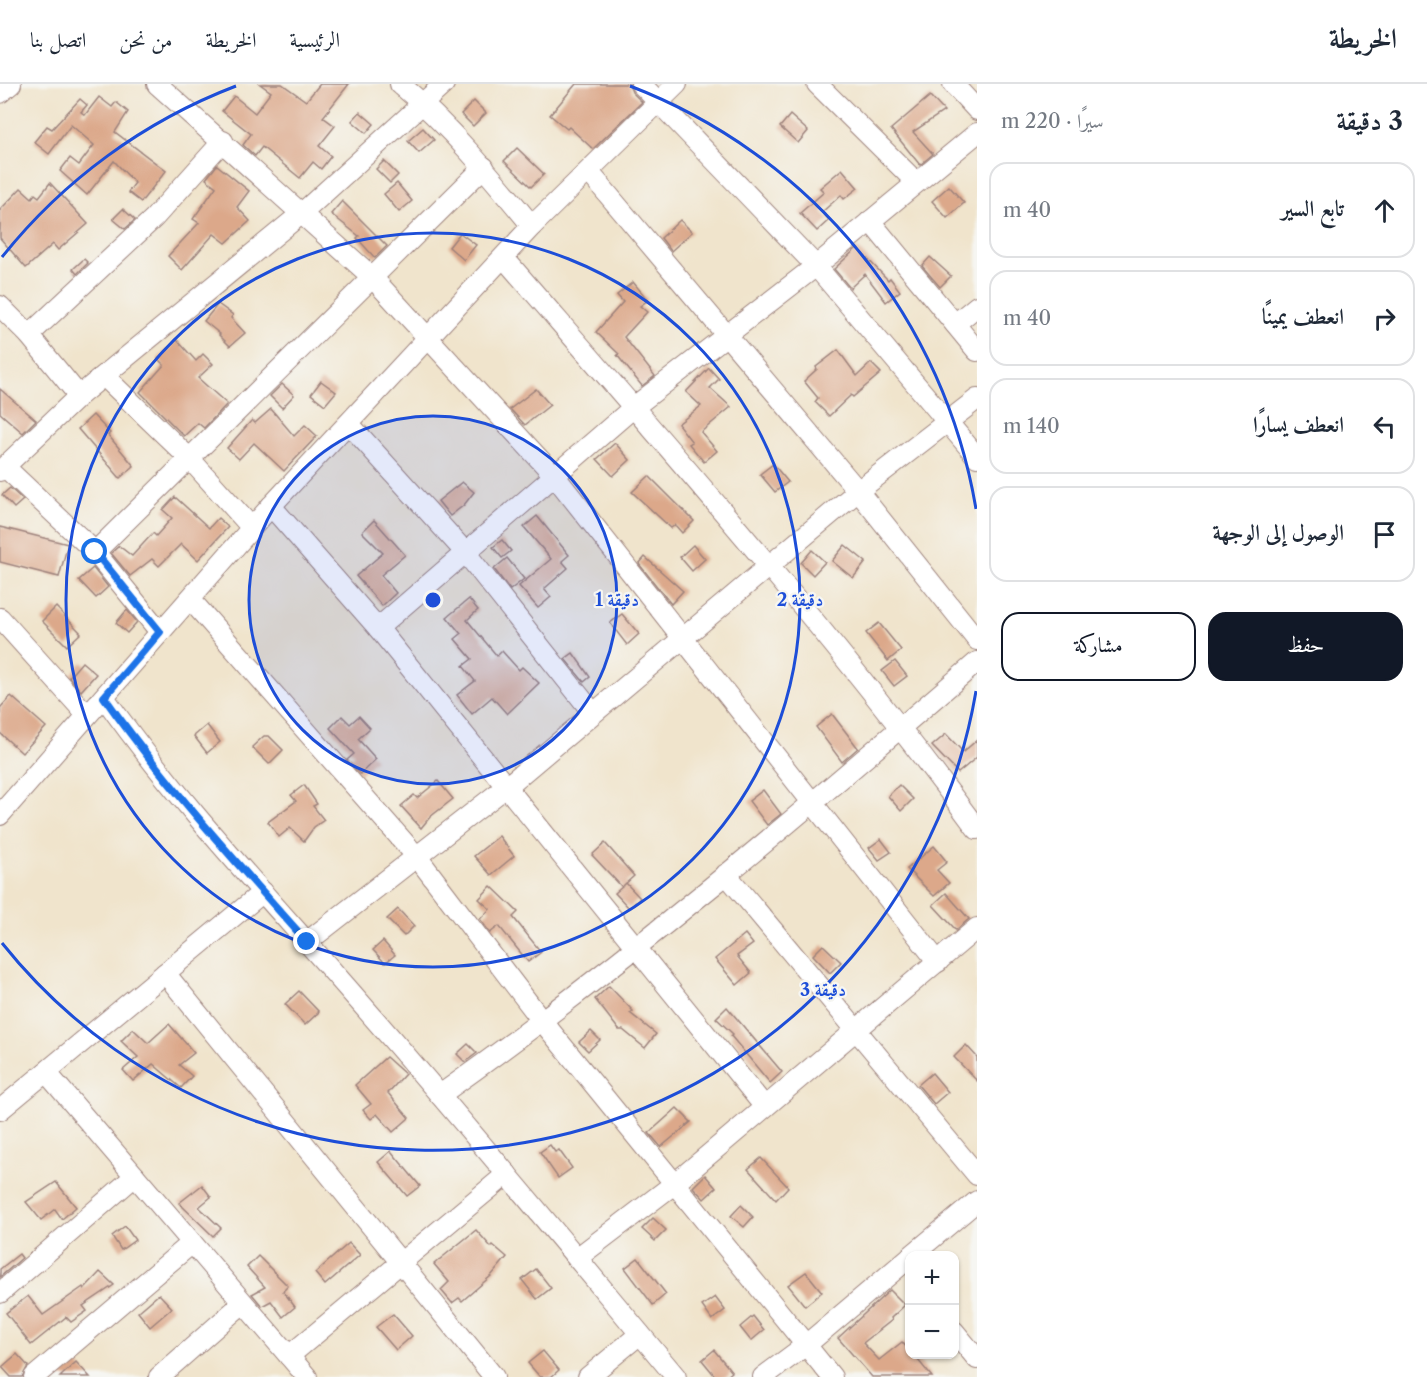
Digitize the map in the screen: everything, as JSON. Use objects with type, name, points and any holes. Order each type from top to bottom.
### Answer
[{"type":"street","points":[[0,93],[11,84]]},
{"type":"street","points":[[158,84],[371,276],[554,475],[938,962]]},
{"type":"street","points":[[400,84],[423,103],[484,166],[532,226]]},
{"type":"street","points":[[160,632],[95,552],[3,469],[79,396],[301,214],[444,84]]},
{"type":"street","points":[[641,84],[816,266],[977,457]]},
{"type":"street","points":[[0,815],[271,507],[350,425],[532,226],[677,84]]},
{"type":"street","points":[[818,84],[916,182]]},
{"type":"street","points":[[953,84],[977,110]]},
{"type":"street","points":[[378,628],[634,408],[816,266],[977,133]]},
{"type":"street","points":[[29,335],[154,218],[223,141]]},
{"type":"street","points":[[95,552],[484,166]]},
{"type":"street","points":[[589,172],[858,491],[977,640]]},
{"type":"street","points":[[870,220],[977,351]]},
{"type":"street","points":[[504,258],[769,565],[902,727],[977,828]]},
{"type":"street","points":[[0,306],[29,335],[79,396]]},
{"type":"street","points":[[955,324],[977,306]]},
{"type":"street","points":[[104,376],[190,459],[252,528]]},
{"type":"street","points":[[307,942],[418,858],[506,787],[858,491],[977,399]]},
{"type":"street","points":[[350,425],[465,552],[593,713]]},
{"type":"street","points":[[271,507],[378,628],[764,1106]]},
{"type":"street","points":[[190,599],[418,858],[543,1022],[832,1377]]},
{"type":"street","points":[[1,620],[87,715]]},
{"type":"street","points":[[440,1095],[543,1022],[636,948],[977,662]]},
{"type":"street","points":[[104,697],[139,747],[262,892],[440,1095],[676,1377]]},
{"type":"street","points":[[726,874],[977,1175]]},
{"type":"street","points":[[0,1110],[262,892]]},
{"type":"street","points":[[577,1258],[674,1184],[977,928]]},
{"type":"street","points":[[165,973],[494,1377]]},
{"type":"street","points":[[46,1072],[307,1377]]},
{"type":"street","points":[[289,1356],[507,1174]]},
{"type":"street","points":[[0,1293],[135,1176]]},
{"type":"street","points":[[921,1251],[977,1201]]},
{"type":"street","points":[[34,1377],[192,1243]]},
{"type":"street","points":[[763,1377],[905,1265]]},
{"type":"street","points":[[159,1377],[243,1303]]},
{"type":"street","points":[[588,1377],[640,1334]]},
{"type":"street","points":[[959,1337],[977,1359]]},
{"type":"building","points":[[260,84],[282,84],[306,101],[320,84],[349,84],[323,117],[335,126],[319,146],[331,156],[321,169],[313,162],[300,178],[262,147],[255,156],[243,145],[251,134],[222,111],[234,96],[255,113],[271,92]]},
{"type":"building","points":[[576,84],[629,84],[632,92],[642,102],[593,149],[569,127],[567,129],[550,115]]},
{"type":"building","points":[[930,96],[944,111],[913,132],[933,154],[920,165],[891,129]]},
{"type":"building","points":[[99,97],[112,107],[116,102],[128,112],[115,132],[166,171],[141,202],[128,192],[135,183],[114,161],[87,195],[60,171],[70,158],[79,165],[94,145],[71,125],[49,154],[34,142],[47,126],[52,129],[80,99],[87,105],[81,112],[85,115]]},
{"type":"building","points":[[474,101],[486,113],[473,126],[461,114]]},
{"type":"building","points":[[360,112],[374,124],[366,133],[352,121]]},
{"type":"building","points":[[790,115],[808,131],[798,143],[780,127]]},
{"type":"building","points":[[423,128],[434,140],[419,153],[408,141]]},
{"type":"building","points":[[517,148],[544,174],[531,187],[504,161]]},
{"type":"building","points":[[384,161],[398,175],[390,183],[376,169]]},
{"type":"building","points":[[217,165],[249,191],[237,207],[250,221],[226,243],[214,234],[182,270],[168,256],[199,223],[193,219],[216,187],[206,179]]},
{"type":"building","points":[[842,169],[858,188],[844,199],[841,195],[822,212],[829,220],[817,231],[800,213],[824,192],[820,188]]},
{"type":"building","points":[[50,183],[88,224],[58,250],[53,244],[26,268],[0,238],[0,210],[21,188],[32,198],[35,194],[39,197]]},
{"type":"building","points":[[397,183],[412,201],[399,212],[384,194]]},
{"type":"building","points":[[949,186],[964,203],[947,218],[932,201]]},
{"type":"building","points":[[342,201],[387,246],[375,258],[357,238],[359,236],[331,214]]},
{"type":"building","points":[[123,209],[135,220],[125,229],[113,219]]},
{"type":"building","points":[[680,220],[692,232],[671,251],[661,238]]},
{"type":"building","points":[[460,233],[476,245],[464,260],[449,247]]},
{"type":"building","points":[[857,248],[888,280],[890,278],[900,291],[886,302],[865,274],[850,288],[834,269]]},
{"type":"building","points":[[930,257],[951,276],[940,287],[922,266]]},
{"type":"building","points":[[84,259],[88,263],[77,274],[73,269]]},
{"type":"building","points":[[633,282],[648,300],[640,306],[647,312],[624,337],[655,376],[642,386],[617,355],[619,354],[596,332],[623,302],[617,295]]},
{"type":"building","points":[[218,304],[233,315],[231,318],[245,333],[230,346],[204,321]]},
{"type":"building","points":[[177,340],[196,361],[203,354],[213,364],[198,378],[227,404],[204,428],[198,423],[184,436],[140,392],[164,365],[158,359]]},
{"type":"building","points":[[838,350],[857,376],[871,363],[881,373],[853,397],[851,395],[829,416],[815,402],[818,398],[804,381],[817,369],[816,367]]},
{"type":"building","points":[[709,368],[719,379],[710,388],[731,407],[701,432],[717,451],[704,462],[689,444],[692,442],[678,424],[701,406],[686,392]]},
{"type":"building","points":[[321,381],[336,392],[325,405],[311,394]]},
{"type":"building","points":[[282,384],[294,395],[282,408],[270,396]]},
{"type":"building","points":[[0,389],[36,420],[23,433],[0,413]]},
{"type":"building","points":[[536,389],[550,405],[525,425],[510,409]]},
{"type":"building","points":[[271,409],[294,436],[305,425],[317,436],[284,471],[254,443],[239,459],[227,448],[252,420],[255,423]]},
{"type":"building","points":[[93,415],[110,433],[108,435],[134,466],[120,478],[78,429]]},
{"type":"building","points":[[615,443],[630,460],[613,476],[597,459]]},
{"type":"building","points":[[773,464],[788,482],[775,492],[760,474]]},
{"type":"building","points":[[649,476],[694,521],[682,533],[675,525],[671,528],[632,492]]},
{"type":"building","points":[[462,482],[474,492],[464,505],[450,516],[438,501]]},
{"type":"building","points":[[10,488],[23,500],[14,508],[2,495]]},
{"type":"building","points":[[175,497],[209,528],[218,518],[228,527],[198,560],[181,544],[159,566],[152,559],[130,576],[111,553],[119,546],[132,556],[153,533],[156,536],[172,518],[163,510]]},
{"type":"building","points":[[537,516],[569,555],[562,561],[568,568],[544,589],[551,597],[538,608],[519,586],[551,559],[524,527]]},
{"type":"building","points":[[374,520],[405,555],[381,575],[396,593],[382,606],[356,576],[383,553],[362,532]]},
{"type":"building","points":[[0,527],[68,544],[59,577],[0,562]]},
{"type":"building","points":[[502,540],[511,551],[502,558],[493,547]]},
{"type":"building","points":[[693,545],[705,559],[692,571],[680,557]]},
{"type":"building","points":[[845,545],[866,562],[853,578],[832,561]]},
{"type":"building","points":[[812,550],[825,562],[813,575],[801,563]]},
{"type":"building","points":[[645,557],[683,591],[671,604],[639,564]]},
{"type":"building","points":[[507,558],[524,579],[510,590],[494,569]]},
{"type":"building","points":[[93,568],[108,587],[96,598],[79,580]]},
{"type":"building","points":[[469,599],[478,610],[467,620],[497,656],[502,651],[519,670],[522,667],[539,683],[507,714],[492,697],[472,714],[457,695],[475,681],[463,666],[472,659],[455,639],[461,634],[447,617]]},
{"type":"building","points":[[56,607],[81,633],[67,646],[42,621]]},
{"type":"building","points":[[127,610],[137,622],[127,633],[116,623]]},
{"type":"building","points":[[622,614],[639,634],[627,645],[610,623]]},
{"type":"building","points":[[879,623],[901,650],[888,661],[866,633]]},
{"type":"building","points":[[573,653],[590,677],[584,682],[565,659]]},
{"type":"building","points":[[895,661],[907,676],[894,686],[882,671]]},
{"type":"building","points":[[82,662],[96,674],[81,691],[69,677]]},
{"type":"building","points":[[11,696],[46,727],[22,753],[0,733],[0,708]]},
{"type":"building","points":[[832,714],[858,748],[842,762],[816,727]]},
{"type":"building","points":[[342,716],[350,724],[359,716],[370,728],[358,739],[376,759],[360,774],[347,760],[354,754],[330,728]]},
{"type":"building","points":[[207,725],[220,742],[207,753],[194,736]]},
{"type":"building","points":[[946,734],[963,752],[977,740],[977,757],[958,773],[932,746]]},
{"type":"building","points":[[264,736],[269,736],[283,750],[269,764],[252,747]]},
{"type":"building","points":[[438,781],[453,799],[430,817],[421,828],[401,806],[414,795],[417,798]]},
{"type":"building","points":[[304,785],[317,804],[313,806],[324,820],[314,827],[304,841],[290,828],[279,837],[268,822],[296,801],[291,795]]},
{"type":"building","points":[[899,785],[913,799],[901,811],[888,796]]},
{"type":"building","points":[[763,790],[781,814],[767,825],[749,801]]},
{"type":"building","points":[[499,836],[514,856],[491,875],[474,856]]},
{"type":"building","points":[[881,839],[891,852],[879,860],[869,848]]},
{"type":"building","points":[[605,843],[634,876],[626,883],[640,898],[629,908],[615,893],[622,887],[592,855]]},
{"type":"building","points":[[934,846],[947,862],[937,870],[949,883],[934,896],[907,869]]},
{"type":"building","points":[[491,886],[518,912],[513,917],[541,952],[528,962],[499,926],[490,933],[480,919],[490,909],[479,899]]},
{"type":"building","points":[[946,893],[969,919],[956,930],[933,905]]},
{"type":"building","points":[[398,909],[414,926],[404,936],[387,919]]},
{"type":"building","points":[[745,934],[753,944],[737,956],[751,973],[737,985],[715,959]]},
{"type":"building","points":[[383,941],[395,955],[385,963],[373,950]]},
{"type":"building","points":[[823,945],[841,962],[830,973],[813,955]]},
{"type":"building","points":[[609,986],[633,1011],[630,1013],[656,1034],[645,1048],[623,1030],[619,1030],[595,999]]},
{"type":"building","points":[[299,991],[319,1012],[305,1025],[285,1004]]},
{"type":"building","points":[[727,1007],[782,1072],[770,1083],[731,1036],[733,1034],[716,1018]]},
{"type":"building","points":[[169,1024],[194,1053],[179,1065],[192,1076],[181,1088],[153,1064],[133,1081],[123,1070],[138,1057],[121,1041],[133,1029],[148,1043]]},
{"type":"building","points":[[591,1031],[600,1040],[588,1051],[579,1042]]},
{"type":"building","points":[[468,1044],[477,1053],[465,1062],[457,1054]]},
{"type":"building","points":[[966,1045],[977,1057],[977,1081],[954,1057]]},
{"type":"building","points":[[386,1057],[405,1074],[388,1093],[409,1118],[393,1132],[377,1114],[371,1119],[363,1110],[371,1104],[355,1085]]},
{"type":"building","points":[[932,1073],[948,1092],[934,1104],[918,1085]]},
{"type":"building","points":[[677,1108],[691,1122],[661,1147],[649,1133]]},
{"type":"building","points":[[550,1145],[555,1152],[559,1150],[572,1168],[558,1178],[540,1152]]},
{"type":"building","points":[[391,1151],[420,1186],[407,1196],[378,1162]]},
{"type":"building","points":[[761,1158],[788,1187],[776,1200],[748,1169]]},
{"type":"building","points":[[705,1175],[716,1188],[704,1199],[693,1187]]},
{"type":"building","points":[[56,1182],[76,1207],[62,1219],[55,1209],[41,1220],[26,1202]]},
{"type":"building","points":[[202,1185],[211,1197],[199,1207],[221,1228],[213,1236],[179,1203]]},
{"type":"building","points":[[741,1205],[753,1217],[744,1227],[731,1216]]},
{"type":"building","points":[[653,1218],[666,1230],[655,1241],[642,1229]]},
{"type":"building","points":[[125,1226],[135,1240],[121,1250],[112,1236]]},
{"type":"building","points":[[476,1230],[491,1247],[493,1245],[507,1257],[491,1276],[462,1301],[459,1298],[452,1303],[441,1290],[449,1282],[434,1264]]},
{"type":"building","points":[[349,1243],[360,1255],[325,1285],[315,1273]]},
{"type":"building","points":[[19,1254],[22,1258],[0,1277],[0,1269]]},
{"type":"building","points":[[258,1256],[288,1286],[283,1291],[295,1307],[283,1317],[271,1301],[262,1306],[252,1294],[265,1287],[247,1267]]},
{"type":"building","points":[[638,1258],[666,1294],[653,1305],[625,1268]]},
{"type":"building","points":[[536,1269],[551,1288],[537,1299],[522,1280]]},
{"type":"building","points":[[100,1272],[114,1285],[83,1306],[87,1311],[71,1322],[66,1317],[31,1345],[6,1313],[28,1296],[43,1315],[83,1287],[84,1289]]},
{"type":"building","points":[[806,1272],[822,1292],[805,1306],[788,1285]]},
{"type":"building","points":[[890,1290],[905,1305],[891,1318],[892,1320],[863,1343],[879,1360],[902,1342],[905,1345],[905,1359],[917,1359],[932,1377],[872,1377],[838,1338]]},
{"type":"building","points":[[159,1294],[172,1308],[150,1327],[138,1312]]},
{"type":"building","points":[[715,1297],[725,1310],[712,1320],[702,1306]]},
{"type":"building","points":[[393,1314],[412,1336],[396,1350],[376,1327]]},
{"type":"building","points":[[753,1316],[764,1330],[751,1341],[740,1327]]},
{"type":"building","points":[[714,1350],[732,1372],[726,1377],[716,1377],[702,1360]]},
{"type":"building","points":[[543,1351],[559,1370],[551,1377],[540,1377],[528,1363]]},
{"type":"building","points":[[17,1354],[28,1366],[22,1377],[11,1377],[2,1367]]},
{"type":"building","points":[[76,1362],[90,1377],[60,1377]]},
{"type":"route","points":[[95,552],[160,632],[104,697],[139,747],[190,809],[307,942]]}]
